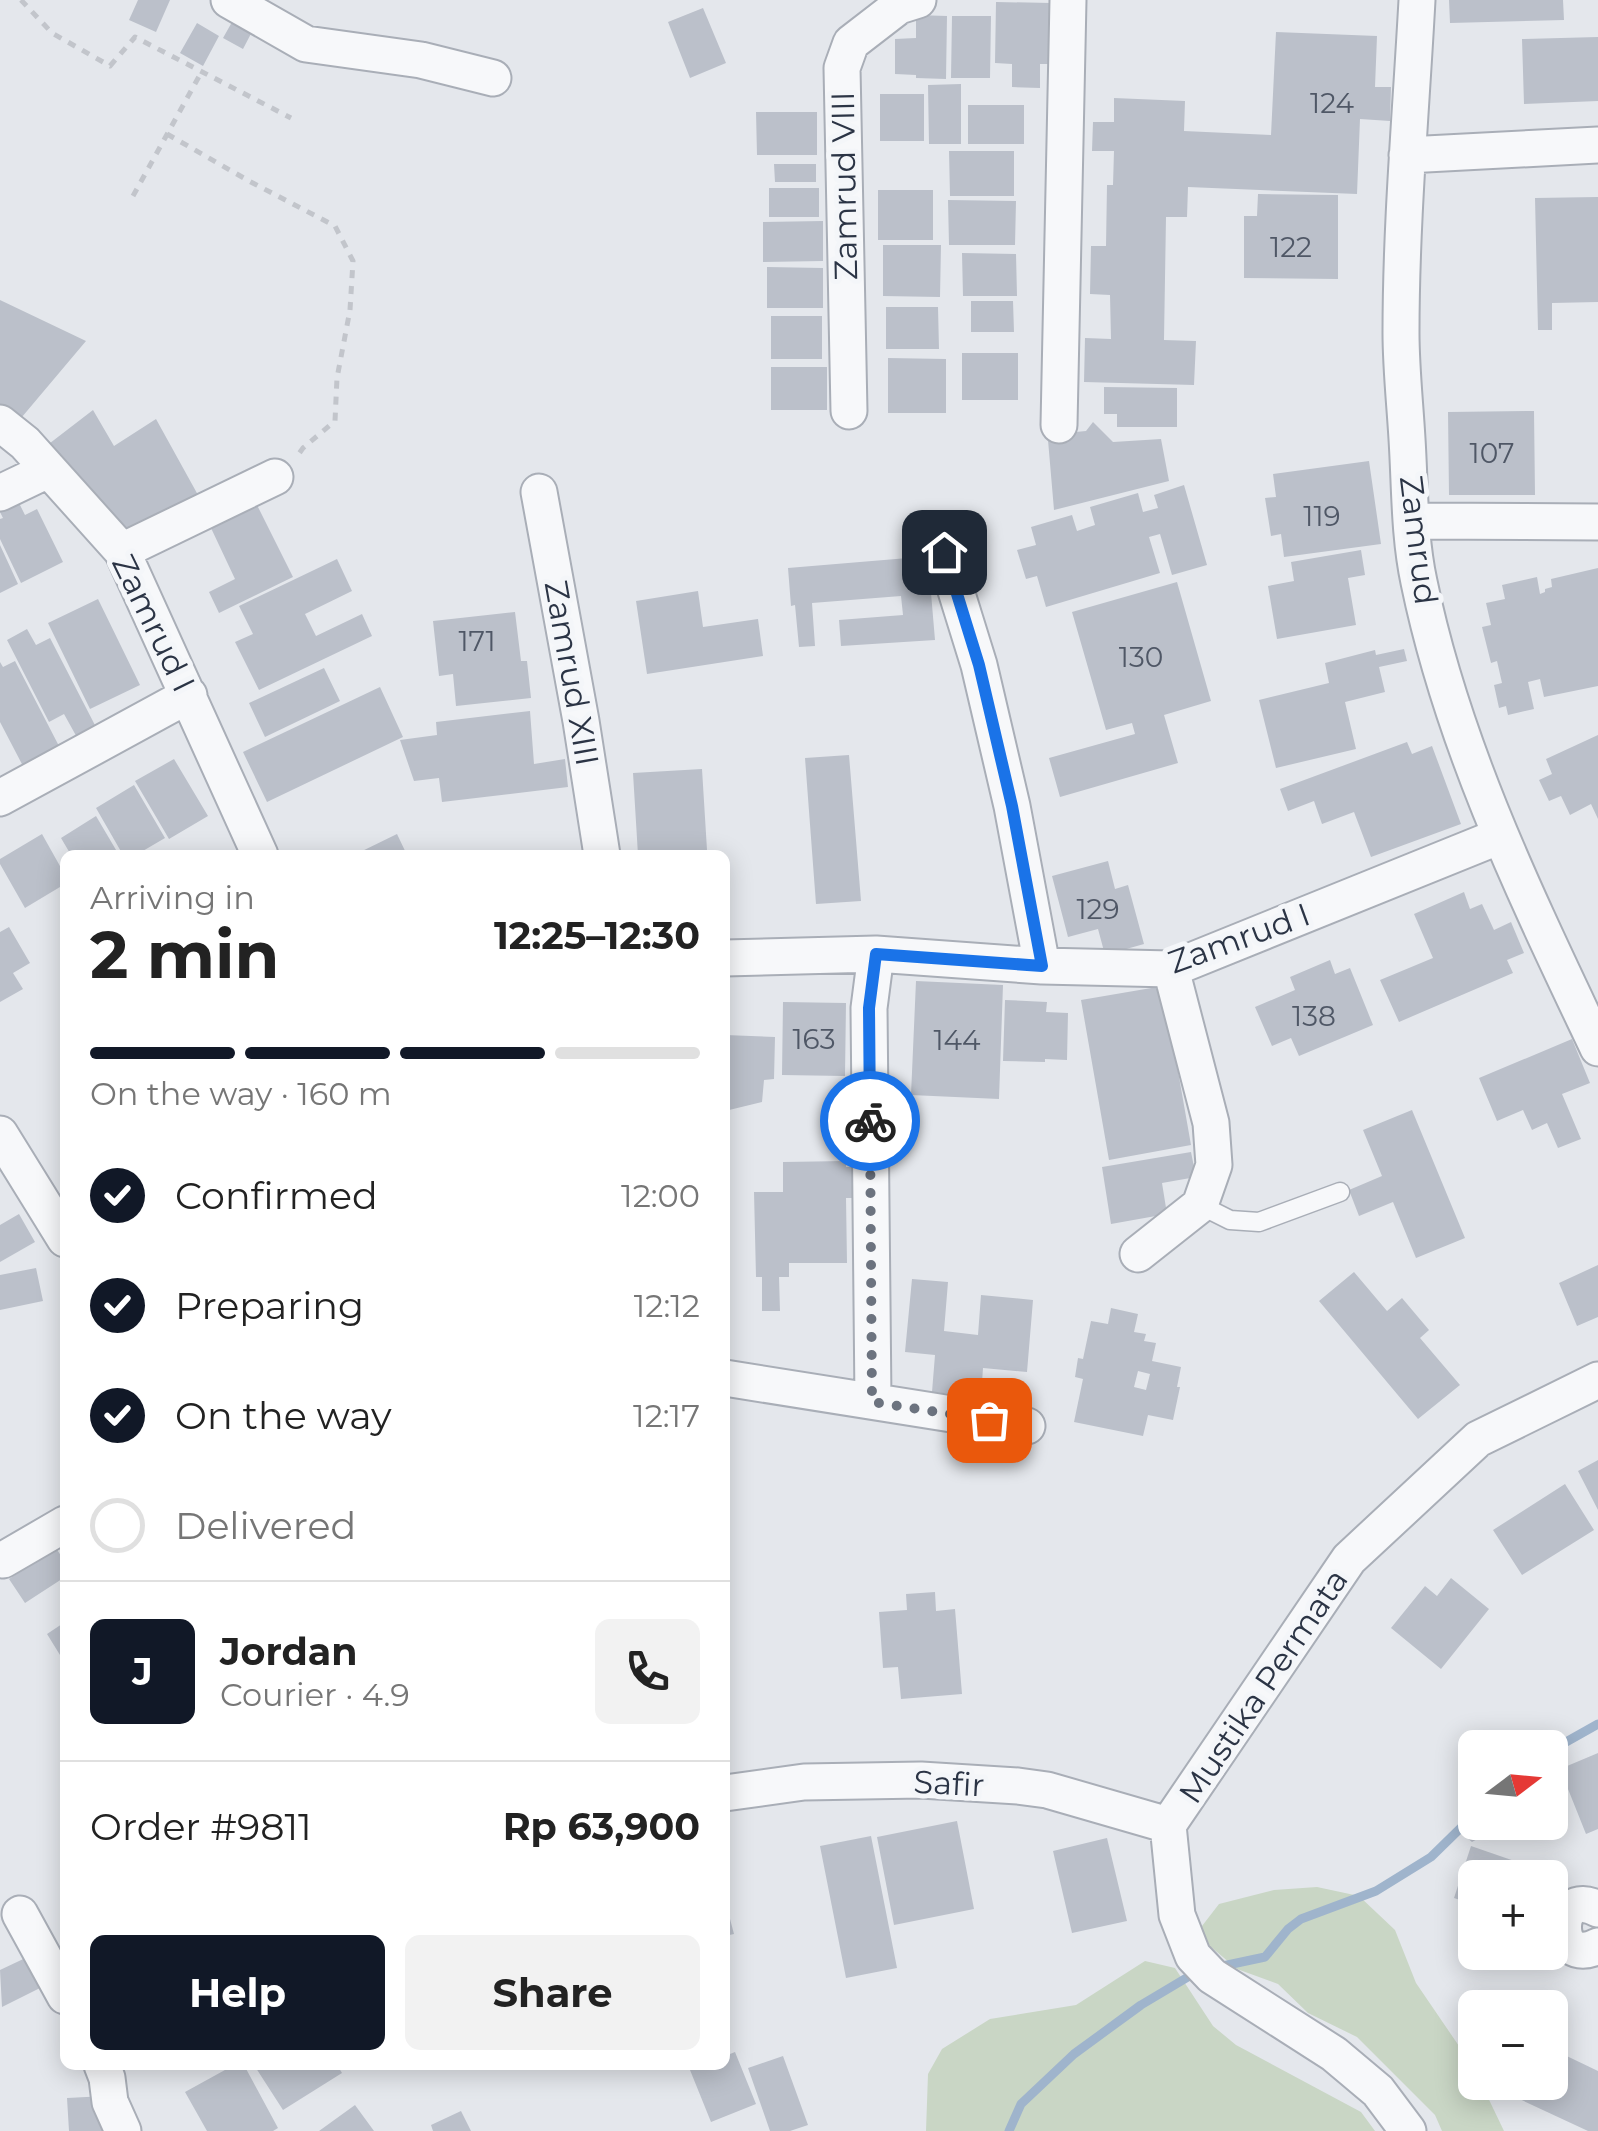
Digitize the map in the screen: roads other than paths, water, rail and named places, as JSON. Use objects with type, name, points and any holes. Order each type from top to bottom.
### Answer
[{"type":"street","points":[[229,0],[306,44],[421,60],[492,78]]},
{"type":"street","name":"Zamrud VIII","points":[[848,412],[842,68],[851,43],[899,6],[918,0]]},
{"type":"street","points":[[1060,424],[1068,0]]},
{"type":"street","name":"Zamrud","points":[[1413,0],[1401,334],[1418,581],[1476,774],[1500,836],[1598,1048]]},
{"type":"street","points":[[1407,155],[1598,145]]},
{"type":"street","name":"Zamrud I","points":[[0,423],[26,443],[122,551],[258,850]]},
{"type":"street","points":[[0,494],[48,470]]},
{"type":"street","points":[[122,551],[274,478]]},
{"type":"street","name":"Zamrud XIII","points":[[539,492],[582,721],[601,850]]},
{"type":"street","points":[[1412,521],[1598,522]]},
{"type":"street","points":[[944,552],[983,682],[1012,806],[1042,966]]},
{"type":"street","points":[[0,798],[189,696]]},
{"type":"street","name":"Zamrud I","points":[[730,958],[876,954],[1042,966],[1171,969],[1500,836]]},
{"type":"street","points":[[872,1402],[869,1008],[876,954]]},
{"type":"street","points":[[1138,1254],[1200,1205],[1214,1165],[1210,1123],[1171,969]]},
{"type":"street","points":[[0,1134],[60,1230]]},
{"type":"street","points":[[730,1379],[1027,1426]]},
{"type":"street","name":"Mustika Permata","points":[[1408,2131],[1378,2091],[1334,2054],[1212,1976],[1194,1956],[1177,1915],[1168,1825],[1348,1560],[1478,1440],[1598,1380]]},
{"type":"street","points":[[3,1560],[60,1527]]},
{"type":"street","name":"Safir","points":[[730,1791],[804,1782],[921,1780],[1018,1786],[1047,1790],[1168,1825]]},
{"type":"street","points":[[1598,1908],[1580,1904],[1569,1910],[1562,1920],[1562,1932],[1578,1950],[1598,1946]]},
{"type":"street","points":[[20,1914],[60,1987]]},
{"type":"street","points":[[111,2070],[110,2102],[123,2131]]},
{"type":"lane","points":[[1200,1205],[1230,1220],[1259,1222],[1340,1192]]},
{"type":"waterway","points":[[1568,1741],[1598,1724]]},
{"type":"waterway","points":[[1218,1967],[1265,1957],[1301,1919],[1376,1891],[1431,1857],[1458,1831]]},
{"type":"waterway","points":[[1009,2131],[1021,2104],[1074,2054],[1141,2005],[1198,1971]]}]
